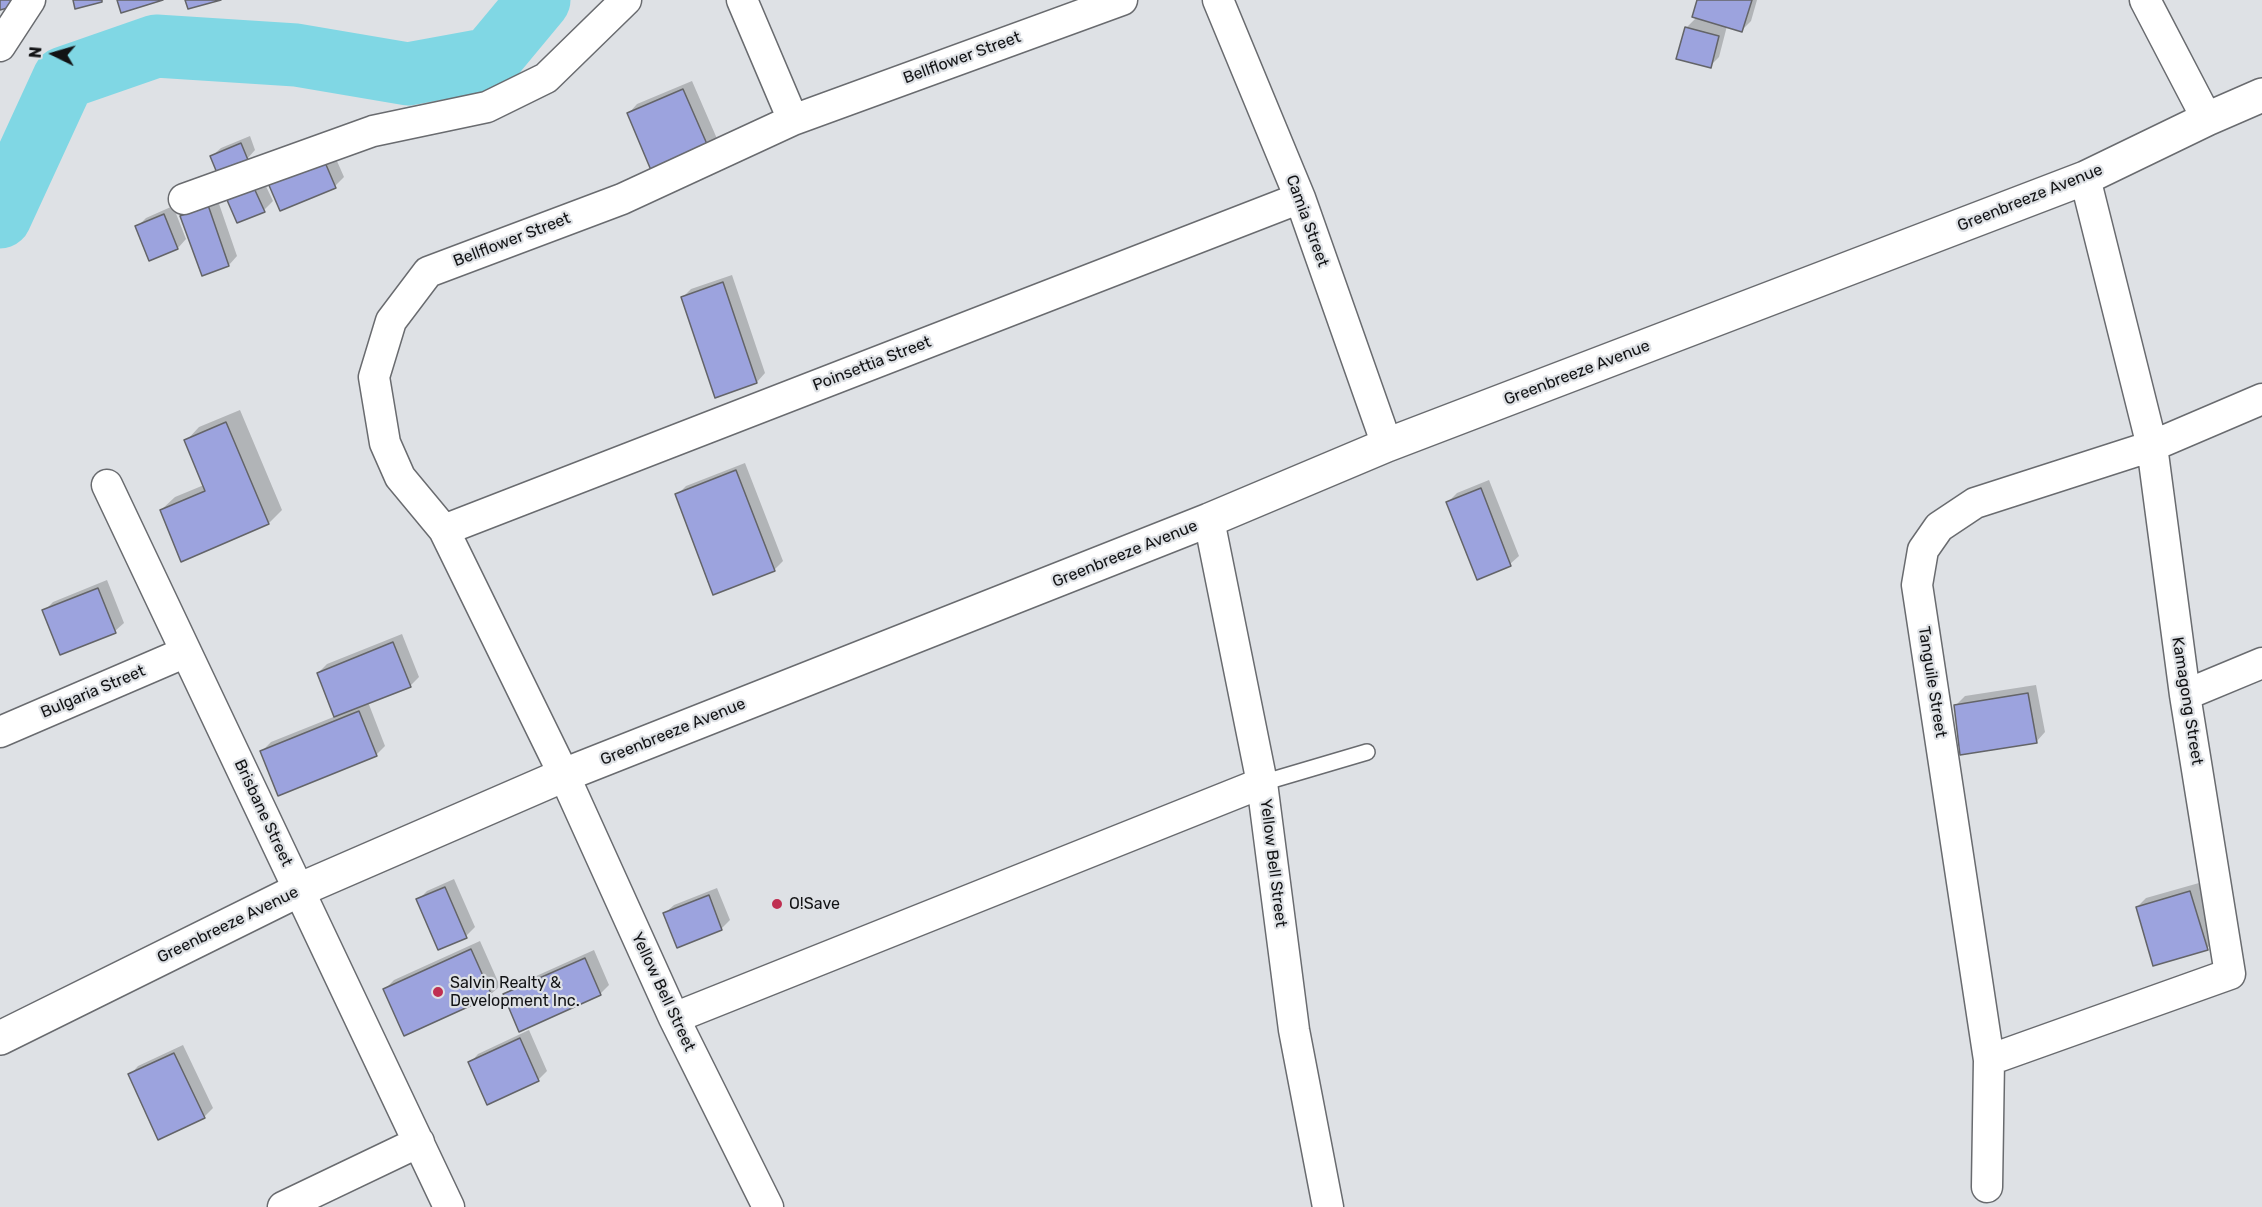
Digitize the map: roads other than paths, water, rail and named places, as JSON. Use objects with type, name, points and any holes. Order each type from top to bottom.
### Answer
[{"type":"street","points":[[0,46],[30,0]]},
{"type":"street","points":[[184,199],[373,131],[487,107],[546,78],[626,0]]},
{"type":"street","points":[[742,0],[793,120]]},
{"type":"street","name":"Bellflower Street","points":[[564,775],[444,530],[400,477],[385,442],[374,377],[391,321],[428,272],[622,199],[793,120],[1122,0]]},
{"type":"street","name":"Camia Street","points":[[1218,0],[1300,198],[1387,445]]},
{"type":"street","points":[[2145,0],[2206,119]]},
{"type":"street","name":"Greenbreeze Avenue","points":[[0,1038],[299,890],[564,775],[1209,520],[1387,445],[2085,178],[2206,119],[2262,95]]},
{"type":"street","name":"Kamagong Street","points":[[1989,1060],[2230,974],[2185,695],[2152,446],[2085,178]]},
{"type":"street","name":"Poinsettia Street","points":[[444,530],[1300,198]]},
{"type":"street","name":"Tanguile Street","points":[[1987,1187],[1989,1060],[1917,585],[1923,550],[1939,527],[1975,503],[2152,446],[2262,399]]},
{"type":"street","name":"Brisbane Street","points":[[108,485],[449,1207]]},
{"type":"street","name":"Yellow Bell Street","points":[[1209,520],[1263,783],[1294,1030],[1328,1207]]},
{"type":"street","name":"Bulgaria Street","points":[[0,732],[186,652]]},
{"type":"street","points":[[2185,695],[2262,663]]},
{"type":"street","name":"Yellow Bell Street","points":[[564,775],[674,1018],[768,1207]]},
{"type":"street","points":[[674,1018],[1263,783]]},
{"type":"street","points":[[283,1207],[419,1142]]},
{"type":"lane","points":[[1263,783],[1367,752]]},
{"type":"waterway","points":[[0,217],[64,78],[156,46],[296,55],[408,74],[490,59],[539,0]]},
{"type":"place","name":"O!Save","points":[[777,904]]},
{"type":"place","name":"Salvin Realty & Development Inc.","points":[[438,992]]}]
